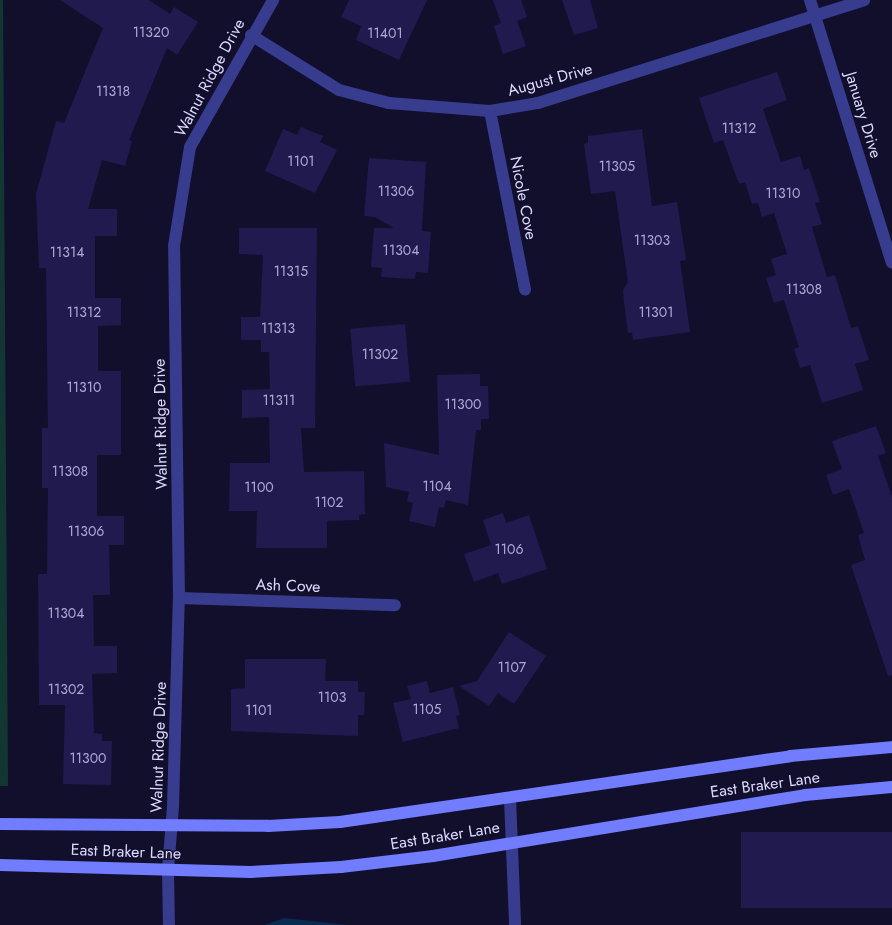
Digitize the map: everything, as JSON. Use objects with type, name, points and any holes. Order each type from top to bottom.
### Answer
[{"type":"main road","name":"East Braker Lane","points":[[0,824],[172,826],[340,822],[790,756],[892,747]]},
{"type":"main road","name":"East Braker Lane","points":[[0,865],[250,872],[341,867],[513,842],[805,795],[892,787]]},
{"type":"street","name":"Walnut Ridge Drive","points":[[169,925],[168,870],[172,826],[179,598],[174,246],[190,147],[251,35],[273,0]]},
{"type":"street","name":"January Drive","points":[[810,0],[892,263]]},
{"type":"street","name":"August Drive","points":[[251,35],[340,90],[389,103],[490,111],[538,103],[815,17],[864,0]]},
{"type":"street","name":"Nicole Cove","points":[[490,111],[525,290]]},
{"type":"street","name":"Ash Cove","points":[[179,598],[395,605]]},
{"type":"street","points":[[510,798],[513,842],[515,925]]},
{"type":"green space","points":[[0,0],[3,0],[8,786],[0,786]]},
{"type":"water","points":[[284,918],[348,925],[265,925]]},
{"type":"building","points":[[60,0],[149,0],[170,14],[174,7],[198,22],[177,55],[167,48],[129,140],[132,141],[125,166],[102,160],[88,209],[117,209],[117,236],[95,236],[95,298],[121,298],[121,325],[98,326],[98,371],[121,371],[121,455],[97,455],[97,516],[124,516],[124,545],[109,545],[110,595],[93,595],[94,646],[117,646],[117,673],[92,674],[94,733],[102,734],[102,741],[112,741],[111,785],[63,784],[65,705],[39,705],[38,574],[47,574],[48,488],[42,488],[42,428],[48,428],[46,268],[39,268],[36,194],[56,121],[64,123],[103,28]]},
{"type":"building","points":[[349,0],[427,0],[399,60],[356,40],[361,26],[341,17]]},
{"type":"building","points":[[493,0],[521,0],[527,17],[517,21],[526,46],[503,54],[494,26],[501,23]]},
{"type":"building","points":[[562,0],[590,0],[598,28],[574,35]]},
{"type":"building","points":[[777,72],[787,100],[763,109],[781,162],[800,156],[804,170],[809,168],[820,202],[815,203],[822,224],[812,227],[827,277],[835,275],[851,328],[858,326],[869,360],[855,364],[863,390],[822,403],[810,365],[800,368],[794,349],[799,347],[784,300],[774,303],[766,278],[776,275],[771,259],[787,254],[774,213],[762,217],[758,203],[752,204],[745,182],[739,184],[723,140],[714,143],[699,98]]},
{"type":"building","points":[[301,127],[323,136],[320,142],[337,150],[315,193],[265,171],[283,129],[297,135]]},
{"type":"building","points":[[642,129],[652,206],[677,202],[686,260],[680,261],[690,332],[633,340],[632,333],[628,333],[624,302],[623,290],[628,282],[615,191],[591,194],[584,144],[588,143],[588,136]]},
{"type":"building","points":[[369,158],[426,162],[422,231],[431,232],[428,273],[416,272],[415,279],[381,277],[382,268],[371,267],[374,228],[394,228],[375,217],[364,216]]},
{"type":"building","points":[[239,228],[317,228],[315,428],[301,428],[304,472],[364,471],[365,514],[359,515],[359,520],[327,521],[327,548],[256,548],[257,511],[229,511],[230,463],[270,463],[269,417],[242,418],[242,390],[270,389],[269,352],[261,352],[261,340],[241,340],[241,317],[260,317],[263,255],[239,254]]},
{"type":"building","points":[[405,324],[410,382],[355,387],[350,329]]},
{"type":"building","points":[[480,374],[480,386],[488,386],[489,419],[481,419],[481,430],[476,430],[468,505],[446,500],[444,508],[439,507],[435,527],[409,521],[413,503],[407,501],[409,492],[386,487],[384,443],[439,455],[437,375]]},
{"type":"building","points":[[876,426],[886,453],[878,456],[892,497],[892,675],[888,676],[851,565],[865,560],[858,535],[864,533],[849,489],[833,495],[826,475],[842,469],[832,441]]},
{"type":"building","points":[[503,513],[506,523],[529,515],[547,569],[502,584],[498,573],[474,582],[464,554],[491,545],[483,520]]},
{"type":"building","points":[[509,632],[546,656],[514,704],[498,693],[489,706],[459,686],[477,681]]},
{"type":"building","points":[[245,659],[326,659],[325,681],[358,681],[358,692],[365,692],[364,715],[358,715],[358,736],[231,731],[231,689],[245,688]]},
{"type":"building","points":[[427,681],[430,693],[453,687],[460,715],[456,716],[459,728],[403,742],[393,703],[411,699],[407,686]]},
{"type":"building","points":[[741,832],[892,832],[892,908],[741,908]]}]
